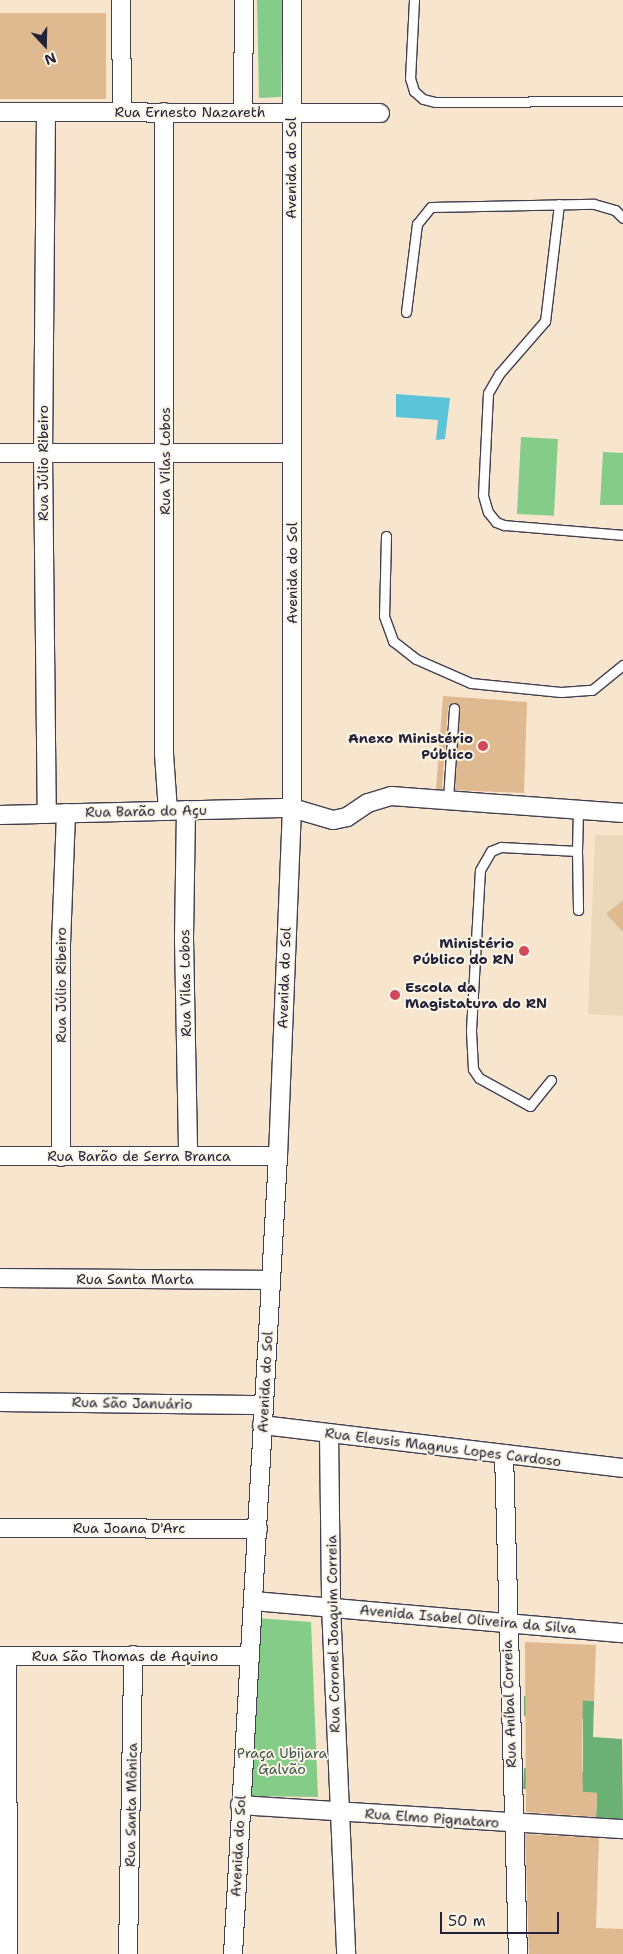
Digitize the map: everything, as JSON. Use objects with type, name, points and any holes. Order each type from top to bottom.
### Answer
[{"type":"street","points":[[121,0],[122,112]]},
{"type":"street","points":[[243,112],[244,0]]},
{"type":"street","name":"Avenida do Sol","points":[[233,1954],[278,1156],[292,808],[292,0]]},
{"type":"street","name":"Rua Ernesto Nazareth","points":[[0,112],[380,113]]},
{"type":"street","name":"Rua Júlio Ribeiro","points":[[46,112],[42,453],[47,814]]},
{"type":"street","name":"Rua Vilas Lobos","points":[[164,112],[164,754],[177,810],[184,939],[188,1156]]},
{"type":"street","points":[[0,453],[292,453]]},
{"type":"street","name":"Rua Barão do Açu","points":[[0,815],[292,808],[333,820],[347,817],[382,797],[408,796],[578,809],[622,815]]},
{"type":"street","name":"Rua Júlio Ribeiro","points":[[61,1157],[61,944],[66,813]]},
{"type":"street","name":"Rua Barão de Serra Branca","points":[[0,1156],[278,1156]]},
{"type":"street","name":"Rua Santa Marta","points":[[0,1278],[270,1280]]},
{"type":"street","name":"Rua São Januário","points":[[0,1402],[263,1405]]},
{"type":"street","name":"Rua Eleusis Magnus Lopes Cardoso","points":[[262,1425],[623,1468]]},
{"type":"street","name":"Rua Coronel Joaquim Correia","points":[[329,1433],[331,1606],[338,1812],[346,1954]]},
{"type":"street","name":"Rua Aníbal Correia","points":[[504,1454],[506,1624],[518,1954]]},
{"type":"street","name":"Rua Joana D'Arc","points":[[0,1528],[258,1529]]},
{"type":"street","name":"Avenida Isabel Oliveira da Silva","points":[[254,1601],[331,1606],[506,1624],[623,1633]]},
{"type":"street","name":"Rua Santa Mônica","points":[[128,1954],[133,1655]]},
{"type":"street","points":[[4,1656],[8,1954]]},
{"type":"street","name":"Rua São Thomas de Aquino","points":[[4,1656],[250,1656]]},
{"type":"street","name":"Rua Elmo Pignataro","points":[[240,1805],[513,1824],[623,1828]]},
{"type":"lane","points":[[414,0],[409,62],[412,88],[423,99],[434,102],[498,99],[623,101]]},
{"type":"lane","points":[[559,204],[546,321],[499,374],[488,393],[484,422],[484,500],[492,518],[504,525],[623,536]]},
{"type":"lane","points":[[406,312],[417,224],[424,212],[439,205],[594,204],[615,210],[623,218]]},
{"type":"lane","points":[[386,536],[384,616],[393,641],[416,660],[471,683],[561,692],[592,690],[623,665]]},
{"type":"lane","points":[[448,799],[454,708]]},
{"type":"lane","points":[[578,809],[576,851],[578,910]]},
{"type":"lane","points":[[551,1080],[530,1106],[479,1078],[473,1069],[471,1030],[480,870],[491,851],[501,847],[576,851]]},
{"type":"shaded area","points":[[595,835],[623,835],[623,1016],[588,1014]]},
{"type":"green space","points":[[257,0],[283,0],[281,97],[259,98]]},
{"type":"green space","points":[[521,437],[558,439],[554,516],[517,514]]},
{"type":"green space","points":[[603,452],[623,453],[623,505],[600,505]]},
{"type":"green space","name":"Praça Ubijara Galvão","points":[[255,1618],[311,1622],[318,1797],[246,1796]]},
{"type":"green space","points":[[524,1696],[594,1701],[593,1737],[622,1739],[623,1824],[596,1820],[597,1793],[523,1789],[524,1768],[583,1772],[583,1719],[524,1716]]},
{"type":"water","points":[[396,394],[450,398],[445,439],[436,440],[438,420],[396,417]]},
{"type":"building","points":[[0,13],[106,13],[106,99],[0,99]]},
{"type":"building","name":"Anexo Ministério Público","points":[[443,696],[527,702],[524,793],[455,790],[460,708],[454,702],[448,708],[442,789],[436,789]]},
{"type":"building","points":[[623,900],[623,932],[606,914]]},
{"type":"building","points":[[525,1642],[596,1645],[594,1701],[583,1700],[582,1749],[583,1792],[597,1793],[596,1817],[526,1812]]},
{"type":"building","points":[[525,1834],[599,1838],[596,1928],[623,1929],[623,1954],[529,1954]]},
{"type":"place","name":"Anexo Ministério Público","points":[[483,746]]},
{"type":"place","name":"Ministério Público do RN","points":[[524,951]]},
{"type":"place","name":"Escola da Magistatura do RN","points":[[395,995]]}]
